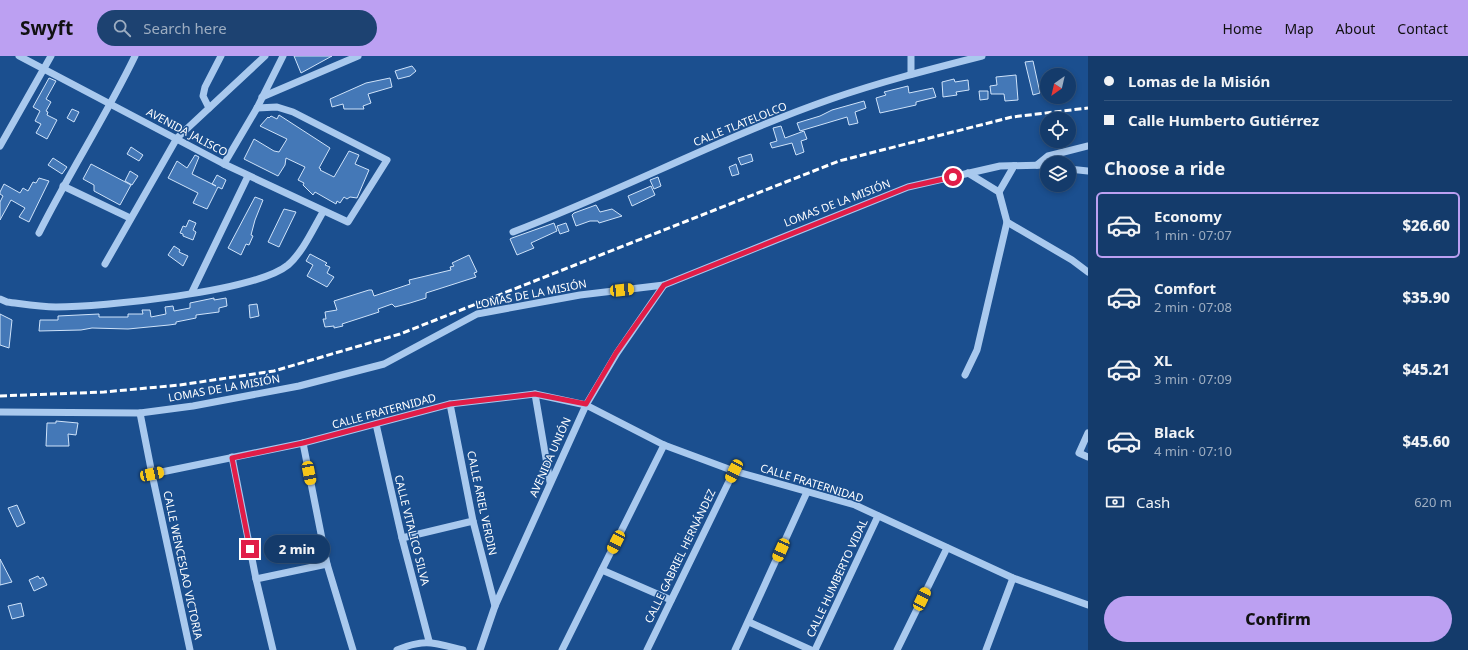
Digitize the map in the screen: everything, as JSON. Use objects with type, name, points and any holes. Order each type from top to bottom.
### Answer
[{"type":"street","name":"AVENIDA JALISCO","points":[[19,56],[224,164],[323,212],[348,222],[386,160],[293,112],[277,107],[257,108]]},
{"type":"street","points":[[0,146],[3,135],[51,56]]},
{"type":"street","points":[[39,233],[63,186],[112,104],[135,56]]},
{"type":"street","points":[[209,108],[204,96],[204,87],[221,56]]},
{"type":"street","points":[[105,264],[177,138],[265,56]]},
{"type":"street","points":[[224,164],[257,108],[283,56]]},
{"type":"street","points":[[262,97],[358,56]]},
{"type":"street","points":[[911,56],[912,74]]},
{"type":"street","name":"CALLE TLATELOLCO","points":[[513,232],[571,210],[724,141],[823,102],[912,74],[982,56]]},
{"type":"street","name":"LOMAS DE LA MISIÓN","points":[[0,412],[140,413],[193,406],[299,386],[384,364],[477,314],[580,295],[664,285],[908,187],[1000,166],[1037,165],[1048,156],[1088,146]]},
{"type":"street","points":[[999,192],[1014,166]]},
{"type":"street","points":[[1076,170],[1088,172]]},
{"type":"street","points":[[965,375],[977,350],[1007,222],[999,192],[968,173]]},
{"type":"street","points":[[192,292],[248,176]]},
{"type":"street","points":[[63,186],[130,218]]},
{"type":"street","points":[[0,299],[7,302],[55,307],[101,305],[235,285],[271,275],[288,265],[299,252],[323,212]]},
{"type":"street","points":[[1007,222],[1072,260],[1088,272]]},
{"type":"street","name":"AVENIDA UNIÓN","points":[[480,650],[495,606],[586,404],[616,353],[664,285]]},
{"type":"street","points":[[535,394],[550,482]]},
{"type":"street","name":"CALLE FRATERNIDAD","points":[[152,474],[303,443],[450,404],[535,394],[586,404],[664,445],[734,471],[855,505],[1013,578],[1088,605]]},
{"type":"street","name":"CALLE ARIEL VERDIN","points":[[450,404],[473,521],[495,606]]},
{"type":"street","name":"CALLE WENCESLAO VICTORIA","points":[[140,413],[190,650]]},
{"type":"street","name":"CALLE VITALICO SILVA","points":[[376,424],[402,538],[429,641]]},
{"type":"street","points":[[1088,433],[1079,453],[1088,457]]},
{"type":"street","points":[[303,443],[327,564],[353,650]]},
{"type":"street","points":[[562,650],[664,445]]},
{"type":"street","points":[[232,458],[256,580],[273,650]]},
{"type":"street","name":"CALLE GABRIEL HERNÁNDEZ","points":[[647,650],[734,471]]},
{"type":"street","points":[[735,650],[807,492]]},
{"type":"street","name":"CALLE HUMBERTO VIDAL","points":[[815,650],[878,516]]},
{"type":"street","points":[[402,538],[473,521]]},
{"type":"street","points":[[897,650],[948,548]]},
{"type":"street","points":[[256,580],[327,564]]},
{"type":"street","points":[[602,570],[671,600]]},
{"type":"street","points":[[986,650],[1013,578]]},
{"type":"street","points":[[748,622],[810,650]]},
{"type":"street","points":[[397,650],[429,641],[463,650]]},
{"type":"building","points":[[294,56],[332,56],[301,73]]},
{"type":"building","points":[[1033,61],[1040,93],[1033,95],[1025,62]]},
{"type":"building","points":[[412,66],[416,71],[410,76],[398,79],[395,71]]},
{"type":"building","points":[[1016,75],[1018,100],[1005,101],[1004,94],[991,94],[990,86],[997,85],[996,77]]},
{"type":"building","points":[[49,78],[56,81],[46,99],[51,102],[46,111],[48,112],[47,115],[57,120],[47,139],[36,133],[41,124],[35,121],[40,111],[33,107]]},
{"type":"building","points":[[390,78],[392,87],[368,94],[371,103],[363,106],[364,109],[344,109],[343,104],[332,107],[330,99],[366,83]]},
{"type":"building","points":[[954,79],[955,82],[968,80],[969,90],[956,92],[957,95],[943,97],[942,82]]},
{"type":"building","points":[[908,86],[909,93],[933,88],[936,97],[916,102],[916,105],[880,113],[876,98],[886,95],[884,92]]},
{"type":"building","points":[[979,91],[988,91],[988,99],[980,100]]},
{"type":"building","points":[[864,101],[866,108],[855,112],[858,123],[849,125],[847,117],[800,131],[797,123],[820,116],[832,110]]},
{"type":"building","points":[[72,109],[79,112],[74,122],[67,118]]},
{"type":"building","points":[[279,115],[330,148],[319,168],[321,169],[320,170],[334,177],[349,151],[359,155],[355,164],[369,170],[357,198],[350,197],[347,199],[344,197],[340,203],[337,201],[336,204],[315,192],[313,195],[303,185],[304,183],[298,180],[305,167],[286,158],[285,165],[278,176],[244,159],[254,139],[274,151],[279,152],[287,139],[260,126],[268,117],[269,118],[271,116],[277,119]]},
{"type":"building","points":[[781,126],[785,138],[804,131],[807,139],[801,141],[804,152],[796,155],[792,143],[772,148],[770,143],[777,141],[773,128]]},
{"type":"building","points":[[131,147],[143,155],[139,161],[127,154]]},
{"type":"building","points":[[751,154],[753,161],[741,165],[738,158]]},
{"type":"building","points":[[195,155],[199,157],[192,174],[212,184],[217,175],[226,180],[222,189],[218,187],[207,209],[193,203],[198,193],[168,178],[177,161],[187,168]]},
{"type":"building","points":[[53,158],[67,167],[62,174],[48,165]]},
{"type":"building","points":[[91,164],[131,185],[120,205],[94,191],[94,185],[83,179]]},
{"type":"building","points":[[736,164],[739,174],[732,176],[729,167]]},
{"type":"building","points":[[130,171],[138,176],[132,185],[125,181]]},
{"type":"building","points":[[658,177],[661,186],[654,189],[650,180]]},
{"type":"building","points":[[39,178],[49,181],[29,222],[19,217],[25,208],[11,200],[0,220],[0,202],[3,196],[0,192],[4,184],[20,193],[23,188],[28,191],[33,182],[36,183]]},
{"type":"building","points":[[651,186],[655,195],[632,206],[628,196]]},
{"type":"building","points":[[255,197],[263,200],[255,220],[251,235],[253,236],[249,245],[246,244],[241,255],[228,248]]},
{"type":"building","points":[[596,205],[600,212],[612,209],[622,216],[599,223],[598,221],[590,221],[576,226],[572,215]]},
{"type":"building","points":[[284,209],[296,212],[279,247],[268,242]]},
{"type":"building","points":[[189,220],[196,223],[193,230],[196,232],[193,240],[183,236],[183,234],[180,233],[183,226],[186,227]]},
{"type":"building","points":[[554,223],[557,231],[531,243],[534,248],[517,255],[510,239]]},
{"type":"building","points":[[566,223],[569,231],[560,234],[557,226]]},
{"type":"building","points":[[174,246],[180,250],[179,252],[188,256],[183,266],[168,255]]},
{"type":"building","points":[[310,254],[327,263],[325,265],[330,267],[327,273],[334,277],[327,287],[307,276],[313,265],[306,261]]},
{"type":"building","points":[[469,255],[477,272],[474,273],[476,277],[426,293],[426,298],[395,307],[392,304],[378,309],[379,312],[342,324],[343,326],[334,328],[334,326],[325,327],[323,319],[326,319],[325,312],[337,310],[334,301],[369,290],[372,290],[374,296],[410,284],[409,280],[451,270],[450,267],[454,266],[452,263]]},
{"type":"building","points":[[214,298],[214,300],[226,298],[227,306],[219,308],[219,312],[196,315],[196,318],[176,322],[176,324],[128,329],[92,328],[81,330],[39,331],[40,320],[58,320],[58,316],[99,314],[99,317],[128,317],[128,314],[143,314],[142,310],[150,310],[151,317],[166,314],[165,307],[173,306],[174,311],[190,308],[190,303]]},
{"type":"building","points":[[257,304],[259,316],[250,318],[249,305]]},
{"type":"building","points":[[0,314],[12,320],[9,348],[0,345]]},
{"type":"building","points":[[56,421],[78,423],[76,435],[68,434],[69,446],[46,446],[47,423],[56,423]]},
{"type":"building","points":[[17,505],[25,523],[17,527],[8,508]]},
{"type":"building","points":[[0,559],[12,582],[0,585]]},
{"type":"building","points":[[38,576],[40,579],[43,577],[47,585],[34,591],[29,580]]},
{"type":"building","points":[[21,603],[24,616],[12,619],[8,606]]},
{"type":"railway","points":[[0,396],[104,392],[180,385],[274,371],[400,334],[839,161],[1012,117],[1088,108]]},
{"type":"route","points":[[250,549],[232,458],[303,443],[450,404],[535,394],[586,404],[616,353],[664,285],[787,234],[908,187],[953,177]]}]
